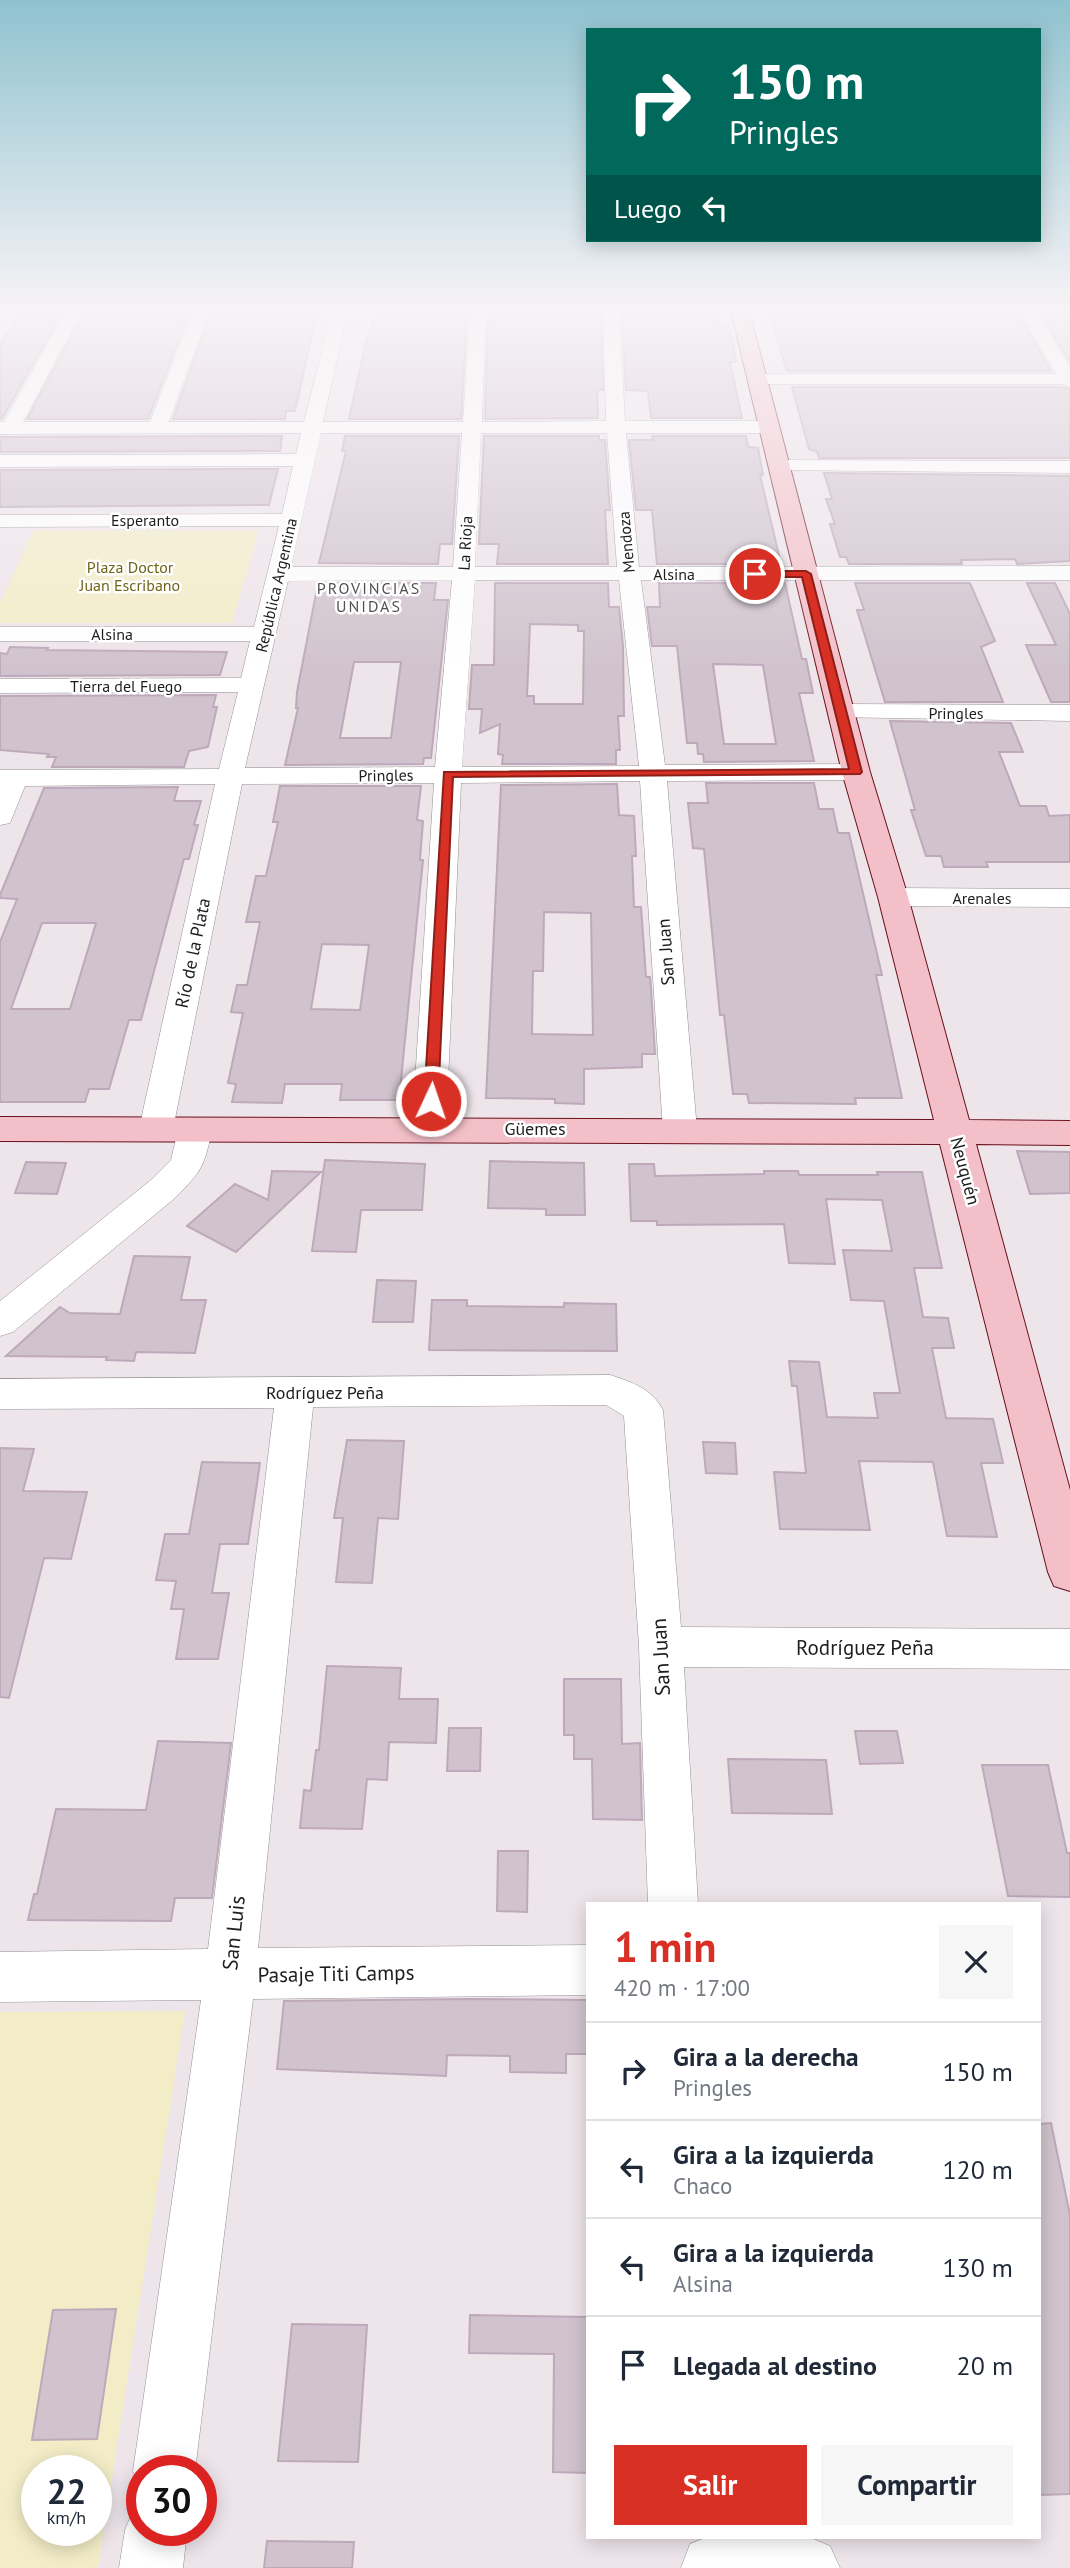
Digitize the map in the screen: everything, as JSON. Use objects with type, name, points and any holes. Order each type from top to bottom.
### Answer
[{"type":"main road","name":"Neuquén","points":[[771,431],[856,772],[893,897],[1070,1572]]},
{"type":"main road","name":"Güemes","points":[[0,1129],[1070,1133]]},
{"type":"street","name":"República Argentina","points":[[230,777],[311,431]]},
{"type":"street","name":"La Rioja","points":[[448,774],[464,574],[471,431]]},
{"type":"street","name":"Mendoza","points":[[616,431],[629,574],[653,773]]},
{"type":"street","points":[[0,461],[304,460]]},
{"type":"street","points":[[780,466],[1070,467]]},
{"type":"street","name":"Esperanto","points":[[0,521],[290,520]]},
{"type":"street","name":"Alsina","points":[[278,575],[1070,573]]},
{"type":"street","name":"Alsina","points":[[0,634],[265,634]]},
{"type":"street","name":"Tierra del Fuego","points":[[0,686],[252,685]]},
{"type":"street","name":"Pringles","points":[[841,712],[1070,713]]},
{"type":"street","name":"Pringles","points":[[8,778],[856,772]]},
{"type":"street","name":"San Juan","points":[[653,773],[680,1130]]},
{"type":"street","points":[[429,1129],[448,774]]},
{"type":"street","name":"Río de la Plata","points":[[156,1129],[230,777]]},
{"type":"street","points":[[0,817],[8,778]]},
{"type":"street","name":"Arenales","points":[[893,897],[1070,898]]},
{"type":"street","points":[[0,1322],[163,1189],[187,1165],[195,1130]]},
{"type":"street","name":"Rodríguez Peña","points":[[0,1394],[610,1390],[630,1398],[643,1410]]},
{"type":"street","name":"San Luis","points":[[166,2455],[230,1976],[295,1393]]},
{"type":"street","name":"San Juan","points":[[643,1410],[661,1647],[673,1902]]},
{"type":"street","name":"Rodríguez Peña","points":[[661,1647],[1070,1650]]},
{"type":"street","name":"Pasaje Titi Camps","points":[[0,1977],[586,1970]]},
{"type":"street","points":[[151,2568],[154,2546]]},
{"type":"street","points":[[711,2557],[808,2568]]},
{"type":"green space","name":"Plaza Doctor Juan Escribano","points":[[34,530],[259,530],[232,623],[0,623],[0,603]]},
{"type":"green space","points":[[185,2011],[112,2478],[112,2455],[21,2455],[21,2546],[101,2546],[98,2568],[0,2568],[0,2012]]},
{"type":"building","points":[[804,431],[1070,431],[1070,458],[819,458],[817,452],[809,449]]},
{"type":"building","points":[[282,436],[280,451],[0,452],[0,437]]},
{"type":"building","points":[[345,436],[459,436],[452,544],[440,544],[438,564],[319,563],[346,451],[342,451]]},
{"type":"building","points":[[484,436],[599,436],[599,440],[605,440],[610,510],[605,510],[608,564],[497,564],[499,544],[479,544]]},
{"type":"building","points":[[652,436],[746,436],[748,447],[758,448],[763,475],[760,475],[781,564],[657,564],[652,510],[636,510],[629,440],[653,440]]},
{"type":"building","points":[[278,469],[269,505],[0,507],[0,470]]},
{"type":"building","points":[[824,473],[1070,476],[1070,561],[1017,564],[1015,559],[961,560],[962,564],[849,564],[846,557],[840,557],[830,524],[835,524],[826,499],[832,499]]},
{"type":"building","points":[[318,583],[436,583],[434,600],[448,600],[431,758],[424,758],[423,764],[285,765],[298,708],[297,692]],"holes":[[[354,662],[401,662],[391,738],[340,738]]]},
{"type":"building","points":[[495,583],[608,583],[609,607],[619,607],[623,646],[624,716],[618,716],[620,750],[616,750],[616,764],[502,764],[503,755],[498,754],[500,724],[480,733],[482,709],[469,709],[472,665],[494,665]],"holes":[[[530,624],[578,625],[578,631],[584,631],[583,704],[534,704],[534,696],[527,696]]]},
{"type":"building","points":[[659,583],[785,583],[802,659],[806,659],[813,693],[799,693],[814,761],[704,762],[703,754],[698,754],[697,743],[687,743],[677,646],[652,646],[647,607],[660,607]],"holes":[[[713,664],[763,665],[776,744],[724,744]]]},
{"type":"building","points":[[855,583],[970,583],[995,641],[981,647],[1003,702],[885,702],[857,610],[864,610]]},
{"type":"building","points":[[1027,583],[1055,583],[1070,614],[1070,702],[1051,702],[1026,645],[1056,645]]},
{"type":"building","points":[[10,647],[48,648],[47,650],[227,652],[220,675],[0,676],[0,653],[7,654]]},
{"type":"building","points":[[216,695],[213,707],[217,707],[208,747],[189,751],[184,767],[52,767],[56,757],[47,757],[49,754],[0,750],[0,696]]},
{"type":"building","points":[[890,721],[1011,723],[1023,752],[999,752],[1020,806],[1046,806],[1049,816],[1070,815],[1070,862],[986,862],[988,867],[944,867],[941,856],[926,856],[911,810],[915,810]]},
{"type":"building","points":[[706,783],[814,783],[819,809],[833,809],[838,833],[849,833],[882,975],[876,975],[902,1098],[855,1098],[856,1104],[749,1103],[747,1094],[733,1094],[724,1015],[720,1015],[704,849],[693,848],[688,803],[708,803]]},
{"type":"building","points":[[617,784],[619,815],[634,816],[634,907],[641,907],[646,977],[650,977],[655,1054],[642,1054],[642,1067],[584,1069],[584,1104],[555,1103],[555,1099],[486,1098],[501,785]],"holes":[[[544,912],[591,913],[593,1035],[532,1034],[533,971],[543,971]]]},
{"type":"building","points":[[280,786],[421,786],[417,820],[423,821],[420,860],[423,860],[399,1100],[340,1100],[342,1084],[285,1084],[282,1103],[232,1102],[236,1084],[228,1083],[243,1013],[231,1012],[237,985],[247,985],[260,922],[246,922],[256,876],[266,876],[278,822],[273,822]],"holes":[[[322,944],[369,945],[360,1010],[311,1009]]]},
{"type":"building","points":[[178,787],[174,801],[201,801],[194,825],[198,825],[189,859],[184,859],[141,1020],[129,1020],[109,1089],[89,1089],[85,1102],[0,1102],[0,942],[17,899],[0,898],[0,895],[44,788]],"holes":[[[42,923],[96,923],[70,1009],[11,1009]]]},
{"type":"building","points":[[1017,1151],[1070,1152],[1070,1193],[1030,1194]]},
{"type":"building","points":[[325,1160],[425,1164],[422,1210],[361,1210],[356,1252],[312,1251]]},
{"type":"building","points":[[490,1161],[584,1163],[585,1215],[546,1215],[546,1209],[488,1208]]},
{"type":"building","points":[[26,1162],[66,1163],[57,1194],[15,1193]]},
{"type":"building","points":[[629,1164],[654,1164],[655,1176],[764,1174],[764,1171],[798,1171],[799,1175],[922,1172],[942,1268],[914,1268],[923,1317],[948,1318],[954,1348],[932,1348],[946,1418],[993,1419],[1003,1463],[981,1463],[997,1537],[947,1536],[933,1462],[859,1461],[870,1530],[780,1529],[774,1472],[806,1473],[797,1386],[792,1386],[789,1361],[819,1362],[827,1417],[878,1418],[874,1393],[900,1393],[884,1301],[851,1300],[843,1250],[892,1251],[882,1200],[826,1199],[835,1264],[789,1263],[784,1224],[657,1225],[657,1221],[631,1221]]},
{"type":"building","points":[[272,1171],[321,1172],[236,1252],[187,1226],[235,1184],[268,1200]]},
{"type":"building","points":[[134,1256],[190,1257],[181,1300],[206,1300],[195,1353],[136,1352],[134,1361],[106,1360],[107,1357],[6,1356],[60,1307],[70,1313],[120,1314]]},
{"type":"building","points":[[377,1280],[416,1281],[413,1322],[373,1322]]},
{"type":"building","points":[[432,1300],[467,1300],[467,1306],[564,1307],[564,1303],[616,1304],[617,1351],[429,1350]]},
{"type":"building","points":[[347,1440],[404,1441],[398,1519],[378,1518],[372,1583],[336,1582],[343,1518],[334,1518]]},
{"type":"building","points":[[703,1442],[735,1443],[737,1474],[706,1473]]},
{"type":"building","points":[[0,1448],[34,1449],[23,1491],[87,1492],[71,1559],[44,1558],[9,1698],[0,1697]]},
{"type":"building","points":[[202,1462],[260,1463],[248,1544],[220,1544],[212,1593],[229,1593],[218,1659],[176,1659],[184,1609],[171,1609],[176,1581],[156,1580],[165,1534],[189,1534]]},
{"type":"building","points":[[327,1666],[401,1668],[399,1699],[438,1699],[436,1743],[389,1742],[387,1780],[367,1779],[362,1829],[300,1828],[304,1790],[311,1791],[316,1750],[319,1750]]},
{"type":"building","points":[[564,1679],[621,1679],[622,1744],[640,1743],[642,1820],[593,1819],[592,1759],[574,1759],[574,1735],[564,1735]]},
{"type":"building","points":[[449,1728],[481,1728],[480,1771],[447,1771]]},
{"type":"building","points":[[855,1731],[897,1731],[903,1763],[860,1764]]},
{"type":"building","points":[[158,1741],[231,1743],[212,1898],[175,1898],[171,1921],[28,1920],[34,1894],[37,1894],[56,1809],[146,1810]]},
{"type":"building","points":[[728,1759],[826,1760],[832,1814],[732,1813]]},
{"type":"building","points":[[982,1765],[1048,1765],[1067,1853],[1070,1853],[1070,1897],[1008,1896]]},
{"type":"building","points":[[498,1851],[528,1851],[527,1912],[497,1911]]},
{"type":"building","points":[[586,2000],[586,2054],[566,2054],[566,2073],[510,2072],[510,2056],[447,2055],[446,2076],[277,2069],[284,2001]]},
{"type":"building","points":[[1051,2123],[1070,2215],[1070,2494],[1041,2495],[1041,2124]]},
{"type":"building","points":[[116,2309],[97,2439],[32,2440],[53,2310]]},
{"type":"building","points":[[470,2315],[586,2317],[586,2473],[553,2472],[554,2354],[469,2353]]},
{"type":"building","points":[[292,2324],[367,2325],[358,2462],[278,2461]]},
{"type":"building","points":[[267,2541],[354,2542],[352,2568],[264,2568]]},
{"type":"district","name":"PROVINCIAS UNIDAS","points":[[369,597]]},
{"type":"route","points":[[431,1101],[448,774],[856,772],[806,574],[755,574]]}]
